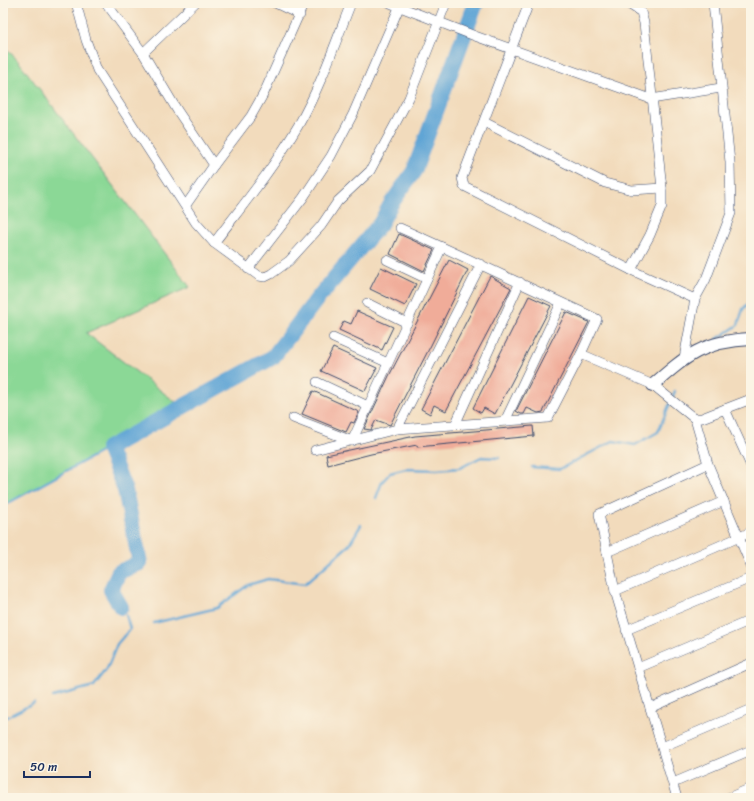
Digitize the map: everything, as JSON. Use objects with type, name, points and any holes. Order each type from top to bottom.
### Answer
[{"type":"main road","points":[[653,385],[684,358],[711,344],[751,339]]},
{"type":"street","points":[[79,3],[77,6],[80,20],[97,70],[186,205],[196,223],[214,243],[248,269],[259,276],[265,277],[284,264],[301,249],[321,226],[338,201],[370,171],[409,98],[446,3]]},
{"type":"street","points":[[106,3],[142,53],[177,110],[214,165]]},
{"type":"street","points":[[142,53],[195,3]]},
{"type":"street","points":[[275,3],[300,15]]},
{"type":"street","points":[[186,205],[251,116],[264,93],[300,15],[304,3]]},
{"type":"street","points":[[214,243],[277,158],[298,126],[319,84],[351,3]]},
{"type":"street","points":[[390,3],[401,5],[475,36],[651,99],[721,88]]},
{"type":"street","points":[[529,3],[462,178],[464,186],[631,270],[695,299]]},
{"type":"street","points":[[627,3],[641,12],[644,23],[651,99],[662,188],[662,206],[650,235],[631,270]]},
{"type":"street","points":[[684,358],[695,299],[706,279],[731,213],[730,162],[713,3]]},
{"type":"street","points":[[248,269],[303,198],[331,156],[353,114],[401,5]]},
{"type":"street","points":[[484,122],[605,183],[632,190],[662,188]]},
{"type":"street","points":[[315,450],[397,429],[548,418],[581,354],[596,319],[520,282],[400,228]]},
{"type":"street","points":[[352,441],[442,247]]},
{"type":"street","points":[[387,260],[427,279]]},
{"type":"street","points":[[397,429],[481,264]]},
{"type":"street","points":[[455,425],[520,282]]},
{"type":"street","points":[[367,303],[407,323]]},
{"type":"street","points":[[505,421],[561,303]]},
{"type":"street","points":[[333,338],[388,363]]},
{"type":"street","points":[[581,354],[653,385],[695,419],[708,464],[751,566]]},
{"type":"street","points":[[317,382],[368,406]]},
{"type":"street","points":[[695,419],[702,418],[751,399]]},
{"type":"street","points":[[725,409],[751,466]]},
{"type":"street","points":[[294,418],[352,441]]},
{"type":"street","points":[[677,798],[615,591],[599,514],[708,464]]},
{"type":"street","points":[[607,552],[724,502]]},
{"type":"street","points":[[615,591],[751,532]]},
{"type":"street","points":[[626,630],[751,578]]},
{"type":"street","points":[[638,668],[751,620]]},
{"type":"street","points":[[650,708],[751,663]]},
{"type":"street","points":[[662,747],[751,709]]},
{"type":"street","points":[[673,783],[751,750]]},
{"type":"street","points":[[728,798],[751,788]]},
{"type":"green space","points":[[3,45],[19,62],[190,287],[86,333],[182,407],[3,506]]},
{"type":"building","points":[[399,234],[434,250],[424,271],[390,254]]},
{"type":"building","points":[[449,260],[468,270],[431,345],[390,425],[376,420],[371,430],[364,429],[389,376]]},
{"type":"building","points":[[381,267],[416,284],[405,306],[370,289]]},
{"type":"building","points":[[490,276],[511,288],[446,411],[434,405],[430,414],[421,409]]},
{"type":"building","points":[[529,296],[551,306],[495,414],[484,408],[481,413],[473,408]]},
{"type":"building","points":[[357,311],[393,327],[382,350],[339,330],[344,321],[351,324]]},
{"type":"building","points":[[566,312],[589,322],[543,412],[538,413],[527,408],[524,414],[521,414],[516,411]]},
{"type":"building","points":[[333,348],[377,368],[365,391],[321,371]]},
{"type":"building","points":[[313,391],[359,412],[354,423],[351,422],[346,432],[302,414]]},
{"type":"building","points":[[533,426],[534,436],[417,447],[417,445],[371,454],[328,465],[326,455],[415,436]]},
{"type":"waterway","points":[[121,607],[111,590],[119,572],[140,563],[125,490],[108,448],[273,357],[317,299],[380,224],[391,204],[414,171],[476,3]]},
{"type":"waterway","points":[[717,339],[738,325],[743,309],[751,301]]},
{"type":"waterway","points":[[532,467],[560,469],[613,441],[635,445],[658,432],[675,391]]},
{"type":"waterway","points":[[3,506],[108,448]]},
{"type":"waterway","points":[[376,498],[382,482],[390,473],[406,469],[437,470],[460,468],[481,457],[499,458]]},
{"type":"waterway","points":[[154,623],[217,608],[248,585],[268,579],[305,584],[349,545],[361,525]]},
{"type":"waterway","points":[[53,697],[94,686],[107,669],[117,644],[130,629],[126,615]]},
{"type":"waterway","points":[[3,719],[34,703]]}]
